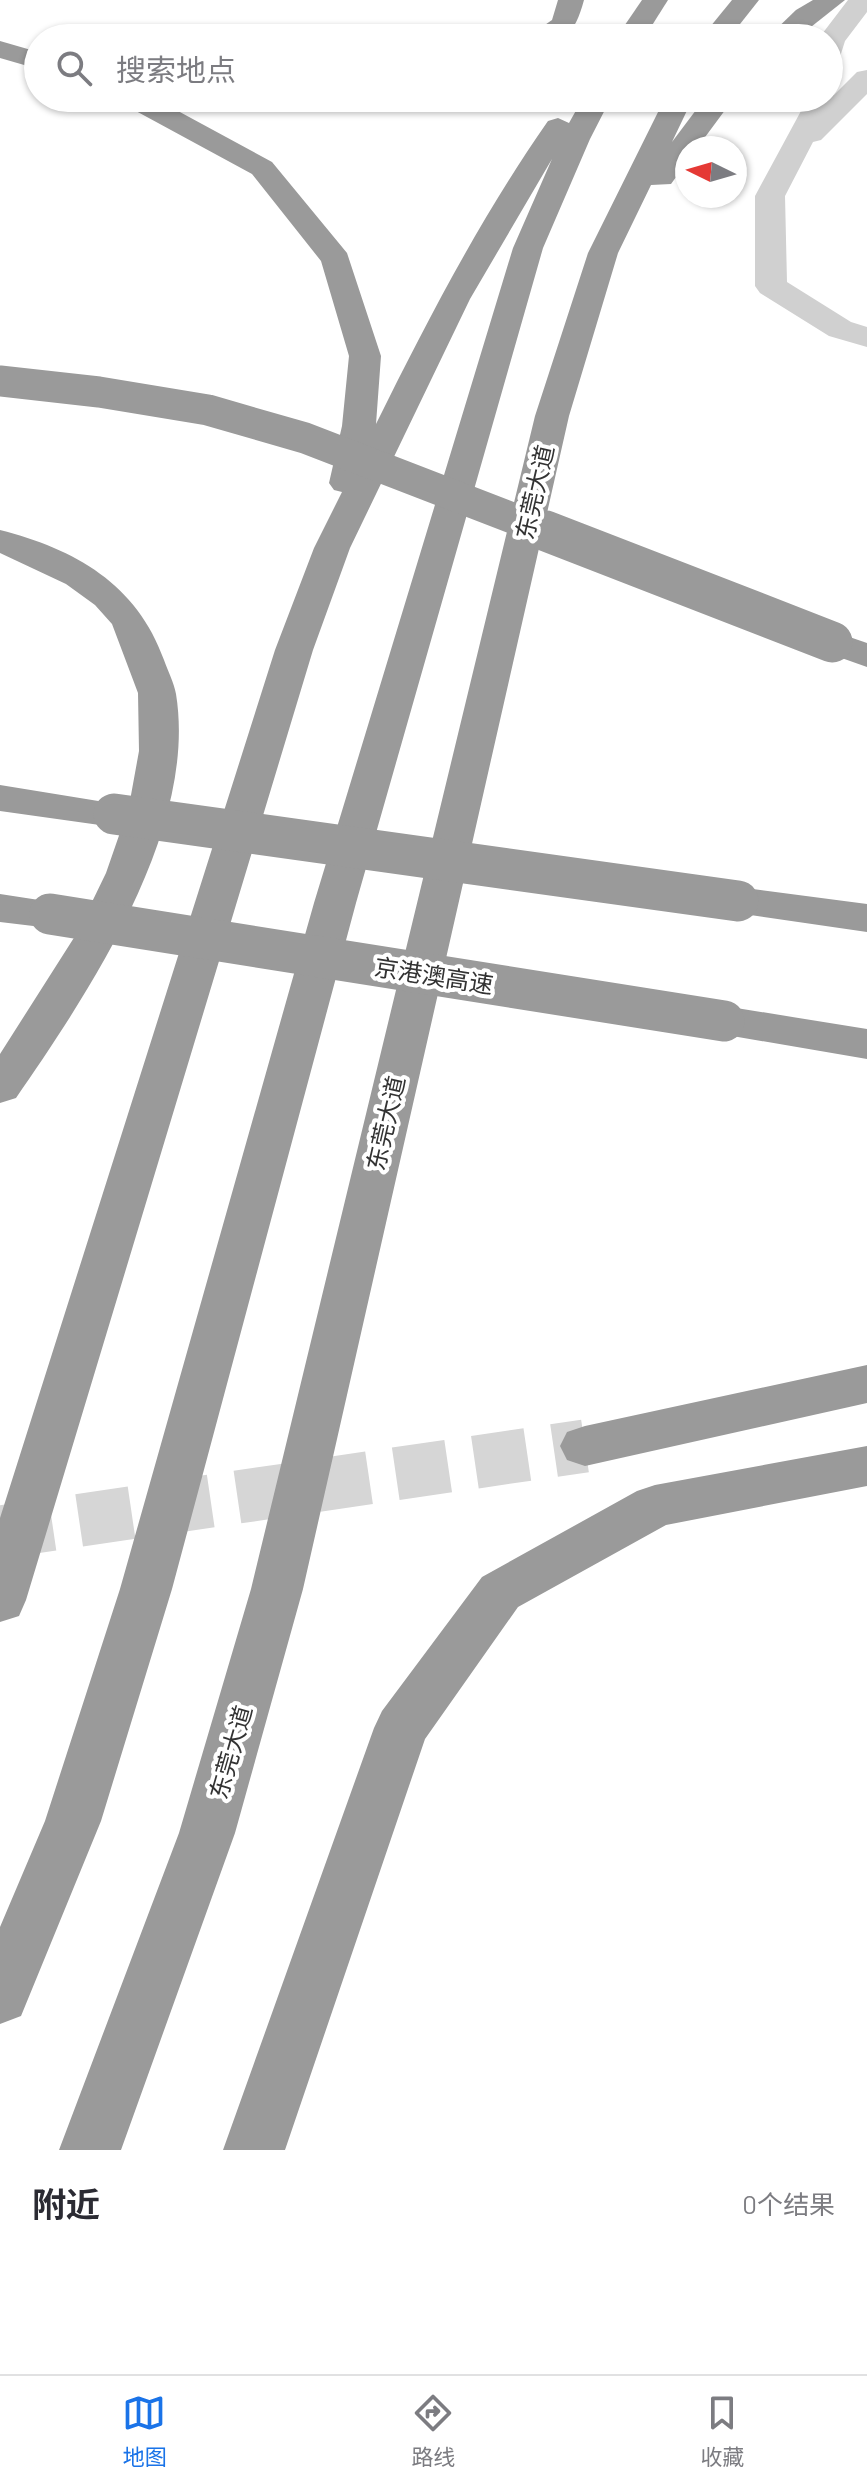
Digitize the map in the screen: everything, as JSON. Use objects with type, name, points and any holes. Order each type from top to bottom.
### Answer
[{"type":"highway","points":[[564,24],[571,0]]},
{"type":"highway","points":[[726,24],[746,0]]},
{"type":"highway","points":[[797,24],[832,0]]},
{"type":"highway","points":[[0,33],[24,36]]},
{"type":"highway","points":[[0,49],[24,57]]},
{"type":"highway","points":[[159,112],[262,168],[336,260],[365,356],[359,426],[332,548]]},
{"type":"highway","points":[[0,1600],[294,650],[332,548],[454,299],[511,198],[568,112]]},
{"type":"highway","points":[[0,1996],[73,1821],[141,1604],[335,903],[528,248],[589,112]]},
{"type":"highway","name":"东莞大道","points":[[90,2150],[207,1833],[277,1589],[552,416],[603,253],[672,112]]},
{"type":"highway","points":[[603,253],[709,112]]},
{"type":"highway","points":[[0,381],[99,392],[208,410],[305,438],[867,656]]},
{"type":"highway","points":[[0,541],[33,552],[75,574],[122,610],[150,661],[161,711],[158,769],[139,838],[122,883],[81,963],[0,1087]]},
{"type":"highway","points":[[0,798],[867,918]]},
{"type":"highway","name":"京港澳高速","points":[[0,908],[867,1044]]},
{"type":"highway","points":[[585,1446],[867,1384]]},
{"type":"highway","points":[[254,2150],[401,1728],[500,1592],[655,1506],[867,1466]]},
{"type":"street","points":[[843,25],[862,0]]},
{"type":"street","points":[[843,102],[867,78]]},
{"type":"street","points":[[815,112],[770,196],[771,286],[840,329],[867,337]]},
{"type":"street","points":[[795,150],[833,112]]},
{"type":"tunnel","points":[[0,1532],[585,1446]]}]
